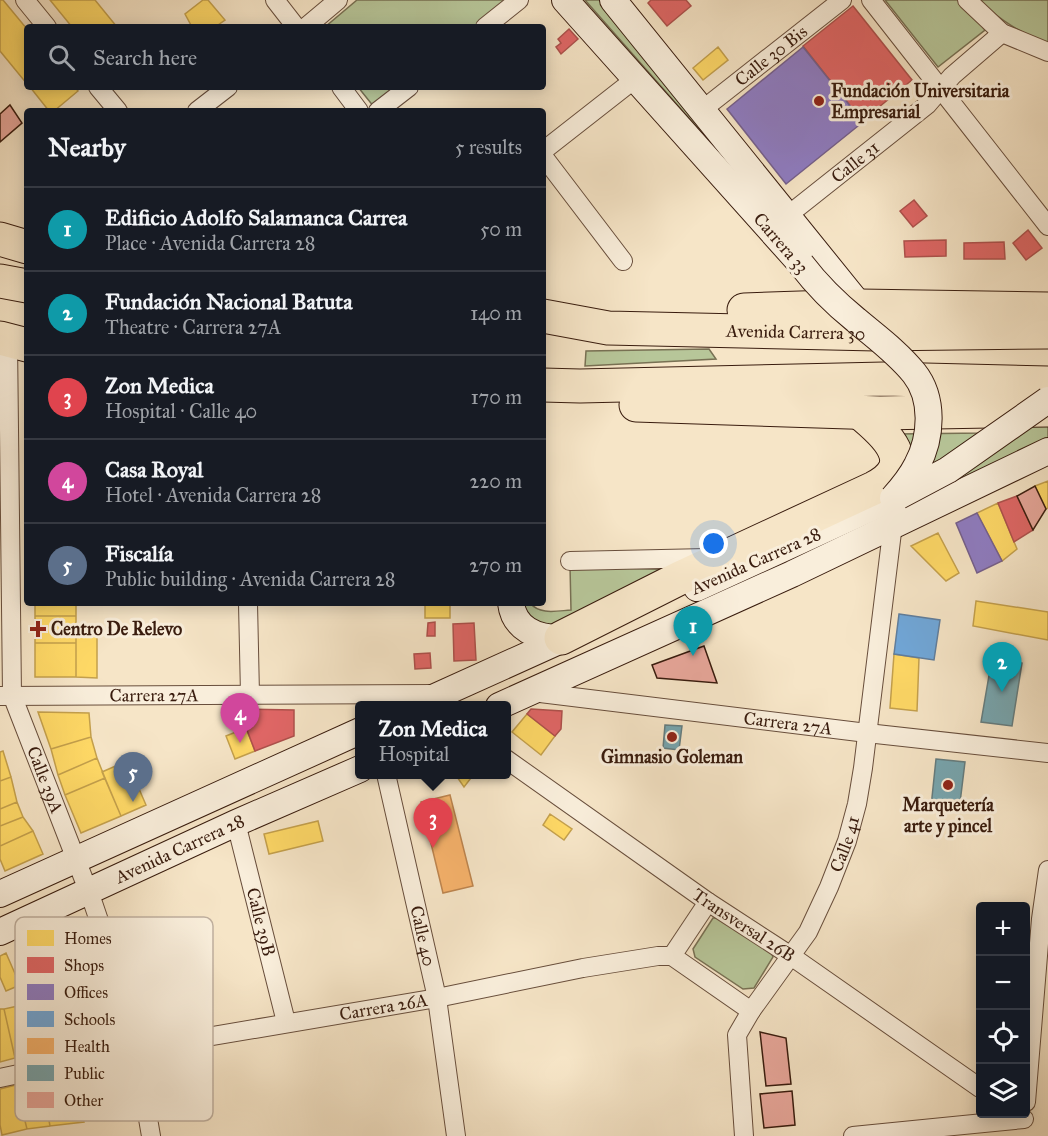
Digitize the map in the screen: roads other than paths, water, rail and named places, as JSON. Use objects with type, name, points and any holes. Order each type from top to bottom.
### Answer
[{"type":"highway","points":[[0,239],[24,246]]},
{"type":"highway","points":[[0,281],[24,285]]},
{"type":"highway","name":"Avenida Carrera 30","points":[[546,315],[860,306],[1048,309]]},
{"type":"highway","name":"Avenida Carrera 30","points":[[546,316],[619,328],[876,334],[1048,332]]},
{"type":"highway","points":[[546,385],[884,378],[1048,383]]},
{"type":"highway","points":[[580,386],[718,407]]},
{"type":"highway","points":[[546,403],[859,412],[1048,410]]},
{"type":"highway","points":[[561,638],[874,488],[890,478],[897,464],[892,444],[859,412]]},
{"type":"main road","name":"Carrera 33","points":[[565,0],[833,300],[903,360],[916,375],[926,394],[929,424],[918,464],[893,498]]},
{"type":"main road","name":"Carrera 33","points":[[617,1],[860,306]]},
{"type":"main road","name":"Avenida Carrera 30","points":[[860,306],[1048,292]]},
{"type":"main road","name":"Avenida Carrera 28","points":[[424,701],[561,638],[686,593],[893,498],[948,470],[1048,400]]},
{"type":"main road","name":"Avenida Carrera 28","points":[[509,701],[792,574],[1048,451]]},
{"type":"main road","points":[[512,606],[515,618],[530,632],[549,638],[561,638]]},
{"type":"main road","name":"Avenida Carrera 28","points":[[0,894],[355,733]]},
{"type":"main road","name":"Avenida Carrera 28","points":[[33,917],[236,823],[355,771]]},
{"type":"main road","name":"Avenida Carrera 28","points":[[0,932],[15,925]]},
{"type":"street","points":[[25,0],[45,24]]},
{"type":"street","points":[[275,0],[294,24]]},
{"type":"street","points":[[310,24],[338,0]]},
{"type":"street","points":[[489,24],[519,0]]},
{"type":"street","name":"Calle 30 Bis","points":[[702,110],[842,0]]},
{"type":"street","points":[[871,0],[1048,226]]},
{"type":"street","points":[[967,0],[1002,33],[1048,52]]},
{"type":"street","name":"Calle 31","points":[[787,216],[927,105],[952,75],[1002,33]]},
{"type":"street","points":[[546,149],[626,86]]},
{"type":"street","points":[[100,90],[116,108]]},
{"type":"street","points":[[201,108],[224,90]]},
{"type":"street","points":[[343,90],[357,108]]},
{"type":"street","points":[[382,108],[405,90]]},
{"type":"street","points":[[546,160],[623,261]]},
{"type":"street","name":"Calle 39A","points":[[15,341],[12,565],[6,696],[77,861],[98,917]]},
{"type":"street","name":"Calle 41","points":[[744,1136],[737,1035],[751,1011],[807,932],[829,887],[847,841],[857,804],[893,524]]},
{"type":"street","points":[[570,561],[724,558]]},
{"type":"street","points":[[248,606],[250,695]]},
{"type":"street","name":"Carrera 27A","points":[[530,692],[1048,753]]},
{"type":"street","name":"Carrera 27A","points":[[6,696],[440,694]]},
{"type":"street","name":"Transversal 26B","points":[[511,762],[708,902],[976,1085]]},
{"type":"street","name":"Calle 40","points":[[387,779],[437,998],[456,1136]]},
{"type":"street","name":"Calle 39B","points":[[236,823],[286,1022]]},
{"type":"street","points":[[1029,1064],[1045,920],[1048,870]]},
{"type":"street","points":[[708,902],[672,956],[751,1011]]},
{"type":"street","name":"Carrera 26A","points":[[213,1035],[437,998],[583,968],[658,956],[672,956]]},
{"type":"street","name":"Carrera 26A","points":[[0,1078],[15,1075]]},
{"type":"street","points":[[853,1136],[1014,1118]]},
{"type":"street","name":"Calle 39A","points":[[148,1121],[151,1136]]},
{"type":"place","name":"Fundación Universitaria Empresarial","points":[[819,101]]},
{"type":"place","name":"Centro De Relevo","points":[[38,629]]},
{"type":"place","name":"Edificio Adolfo Salamanca Carrea","points":[[693,656]]},
{"type":"place","name":"Fundación Nacional Batuta","points":[[1002,692]]},
{"type":"place","name":"Gimnasio Goleman","points":[[672,737]]},
{"type":"place","name":"Casa Royal","points":[[240,743]]},
{"type":"place","name":"Marquetería arte y pincel","points":[[948,785]]},
{"type":"place","name":"Fiscalía","points":[[133,802]]},
{"type":"place","name":"Zon Medica","points":[[433,848]]}]
